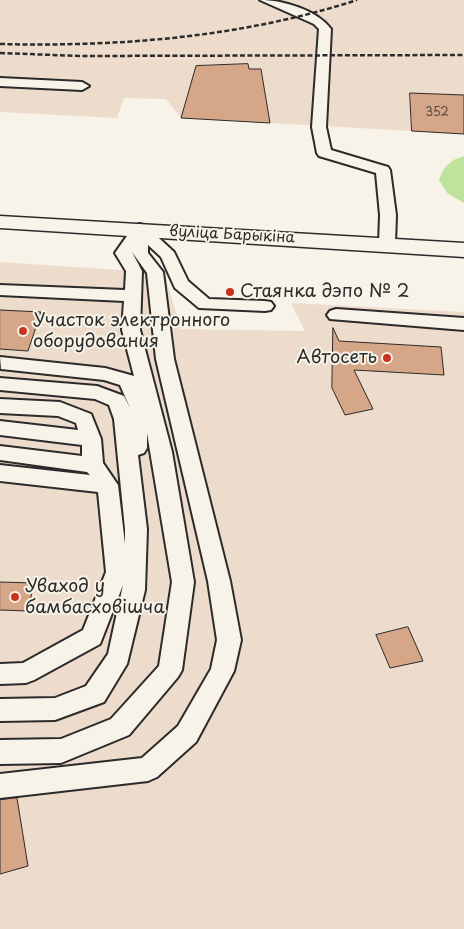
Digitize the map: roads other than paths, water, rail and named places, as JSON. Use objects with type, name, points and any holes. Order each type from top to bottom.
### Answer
[{"type":"main road","name":"вуліца Барыкіна","points":[[0,222],[464,250]]},
{"type":"lane","points":[[266,0],[282,4],[318,21],[325,29],[319,127],[324,153],[383,170],[388,215],[387,244]]},
{"type":"lane","points":[[0,82],[82,86]]},
{"type":"lane","points":[[0,752],[61,751],[120,727],[170,670],[183,582],[162,452],[132,330],[134,271],[123,253],[140,229]]},
{"type":"lane","points":[[140,229],[168,255],[181,284],[205,304],[265,306]]},
{"type":"lane","points":[[0,786],[148,769],[187,734],[222,671],[229,640],[219,581],[165,359],[155,272],[140,254],[140,229]]},
{"type":"lane","points":[[0,290],[134,296]]},
{"type":"lane","points":[[336,315],[464,324]]},
{"type":"lane","points":[[1,363],[105,374],[128,381],[139,408],[134,500]]},
{"type":"lane","points":[[0,384],[97,393],[117,402],[124,419],[136,529],[134,590],[118,657],[95,694],[55,709],[0,710]]},
{"type":"lane","points":[[0,406],[60,409],[84,419],[91,439],[93,465],[108,485],[117,572],[92,637],[26,674],[0,674]]},
{"type":"lane","points":[[0,428],[91,439]]},
{"type":"lane","points":[[0,453],[93,465]]},
{"type":"lane","points":[[0,473],[108,485]]},
{"type":"railway","points":[[0,44],[90,44],[181,37],[270,23],[314,13],[357,0]]},
{"type":"railway","points":[[0,53],[81,56],[464,55]]},
{"type":"place","name":"Стаянка дэпо № 2","points":[[230,292]]},
{"type":"place","name":"Участок электронного оборудования","points":[[23,331]]},
{"type":"place","name":"Автосеть","points":[[387,358]]},
{"type":"place","name":"Уваход у бамбасховішча","points":[[15,597]]}]
